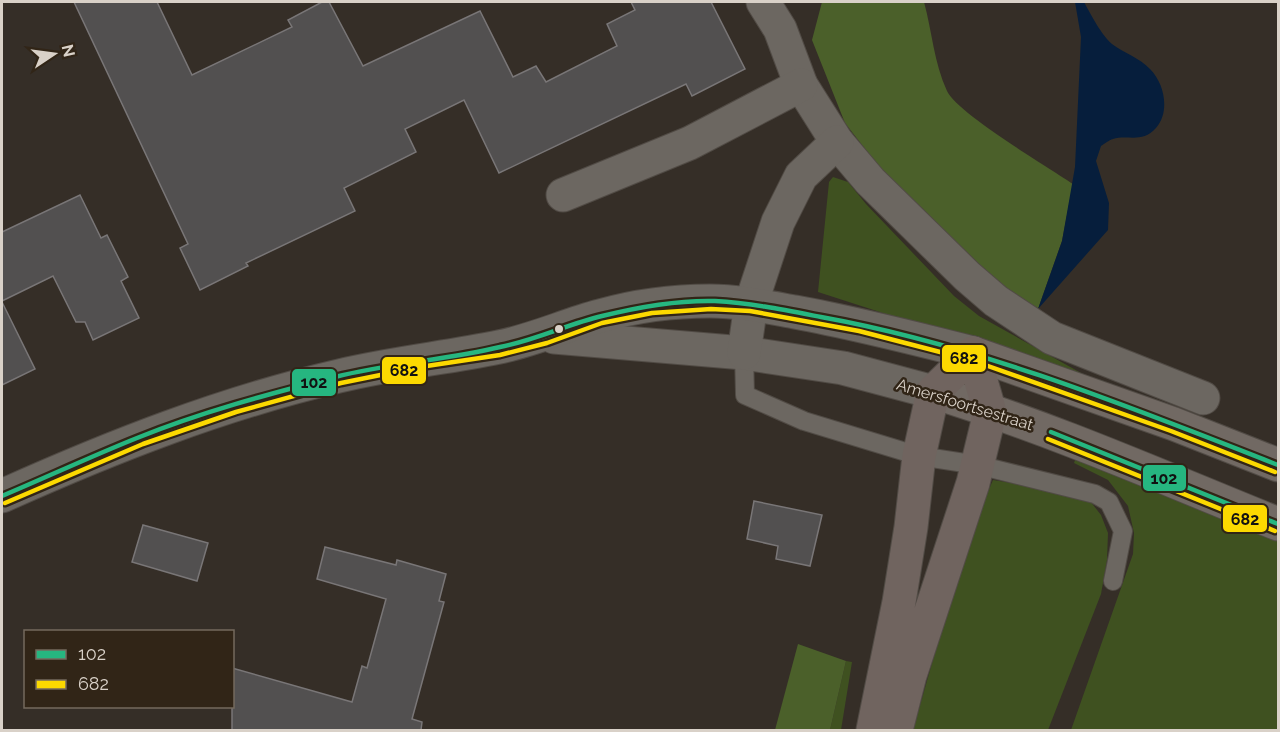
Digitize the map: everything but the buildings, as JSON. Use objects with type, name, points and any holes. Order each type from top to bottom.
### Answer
[{"type":"highway","points":[[873,730],[899,602],[919,456],[933,392],[973,353],[989,409],[978,465],[910,675],[896,730]]},
{"type":"main road","name":"Amersfoortsestraat","points":[[973,353],[1174,424],[1278,465]]},
{"type":"main road","name":"Amersfoortsestraat","points":[[933,392],[989,409],[1068,438],[1278,524]]},
{"type":"street","points":[[767,3],[780,29],[801,85],[837,142],[870,181],[967,276],[996,301],[1052,338],[1203,398]]},
{"type":"street","points":[[563,195],[690,143],[801,85]]},
{"type":"street","points":[[744,353],[751,304],[778,222],[801,176],[837,142]]},
{"type":"street","name":"Amersfoortsestraat","points":[[2,496],[78,462],[234,405],[339,376],[419,360],[498,348],[544,336],[600,316],[651,306],[711,301],[751,304],[861,324],[973,353]]},
{"type":"street","name":"Amersfoortsestraat","points":[[544,336],[744,353],[843,368],[933,392]]},
{"type":"lane","points":[[744,353],[745,395],[804,421],[919,456],[978,465],[1095,494],[1109,502],[1123,531],[1113,581]]},
{"type":"green space","points":[[822,2],[924,2],[939,69],[947,91],[954,101],[985,126],[1073,184],[1062,241],[1038,309],[1003,291],[879,167],[845,123],[812,40]]},
{"type":"green space","points":[[833,177],[848,182],[954,296],[979,316],[1099,383],[818,292],[829,182]]},
{"type":"green space","points":[[1078,452],[1278,535],[1278,730],[1071,730],[1133,554],[1134,533],[1128,506],[1108,480],[1074,463]]},
{"type":"green space","points":[[993,480],[1072,493],[1090,501],[1101,515],[1108,533],[1107,560],[1101,594],[1048,730],[913,730],[967,540]]},
{"type":"green space","points":[[798,644],[846,661],[830,730],[775,730]]},
{"type":"green space","points":[[846,661],[852,662],[841,730],[830,730]]},
{"type":"water","points":[[1075,2],[1084,2],[1100,30],[1112,44],[1150,69],[1159,82],[1164,106],[1160,121],[1151,133],[1140,137],[1113,139],[1101,146],[1096,161],[1109,203],[1108,230],[1038,309],[1062,241],[1075,167],[1081,37]]},
{"type":"transit line","name":"102","points":[[2,496],[161,429],[260,397],[356,372],[513,344],[589,319],[616,313],[658,305],[701,301],[742,303],[781,309],[879,329],[937,344],[1109,400],[1278,465]]},
{"type":"transit line","name":"682","points":[[5,503],[143,444],[236,412],[341,383],[420,367],[500,355],[547,343],[602,323],[652,313],[711,309],[750,311],[859,331],[971,360],[1171,431],[1275,472]]},
{"type":"transit line","name":"102","points":[[1051,432],[1278,524]]},
{"type":"transit line","name":"682","points":[[1048,439],[1275,531]]}]
